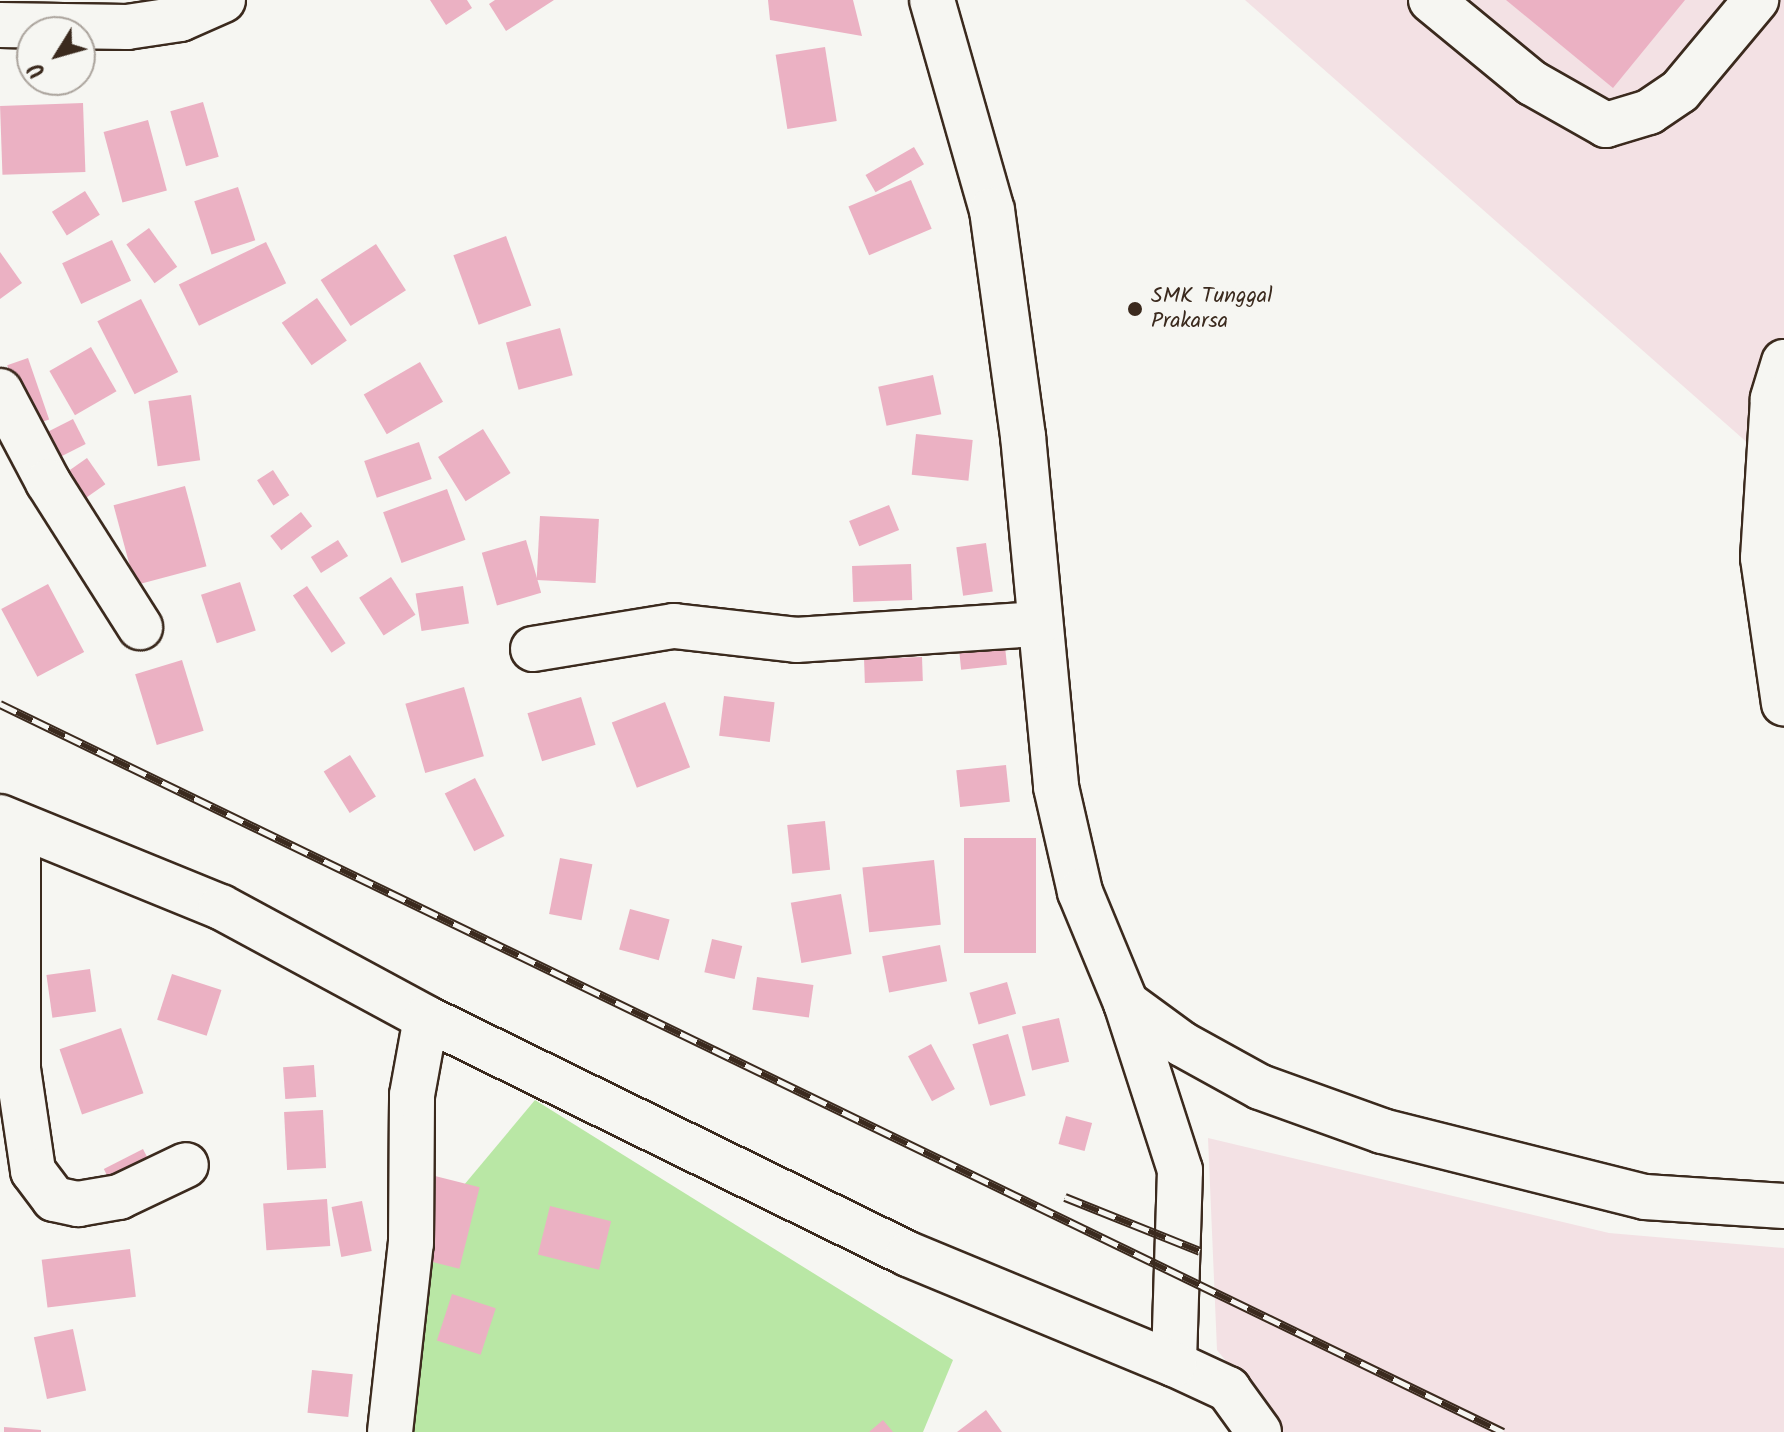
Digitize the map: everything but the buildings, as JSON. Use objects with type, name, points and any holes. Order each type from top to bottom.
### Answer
[{"type":"street","points":[[0,25],[127,27],[180,19],[223,0]]},
{"type":"street","points":[[932,0],[992,210],[1023,436],[1037,624],[1056,787],[1080,892],[1126,1003],[1180,1170],[1174,1364]]},
{"type":"street","points":[[1431,0],[1532,83],[1606,125],[1649,112],[1680,91],[1756,0]]},
{"type":"street","points":[[1784,362],[1773,399],[1763,558],[1784,703]]},
{"type":"street","points":[[0,391],[48,482],[140,627]]},
{"type":"street","points":[[533,649],[674,626],[796,640],[1037,624]]},
{"type":"street","points":[[186,1165],[119,1197],[78,1204],[54,1199],[37,1181],[23,1130],[18,1069],[9,822],[105,855],[221,907],[426,1018],[908,1254],[1228,1389],[1259,1432]]},
{"type":"street","points":[[1126,1003],[1182,1044],[1260,1087],[1382,1131],[1645,1197],[1784,1206]]},
{"type":"street","points":[[390,1432],[411,1243],[412,1095],[426,1018]]},
{"type":"shaded area","points":[[1245,0],[1784,0],[1784,475]]},
{"type":"shaded area","points":[[1208,1138],[1609,1233],[1784,1248],[1784,1432],[1283,1432],[1217,1350]]},
{"type":"green space","points":[[535,1100],[953,1360],[923,1432],[391,1432],[433,1222]]},
{"type":"railway","points":[[0,704],[1503,1432]]},
{"type":"railway","points":[[1065,1197],[1200,1251]]},
{"type":"place","name":"SMK Tunggal Prakarsa","points":[[1135,309]]}]
